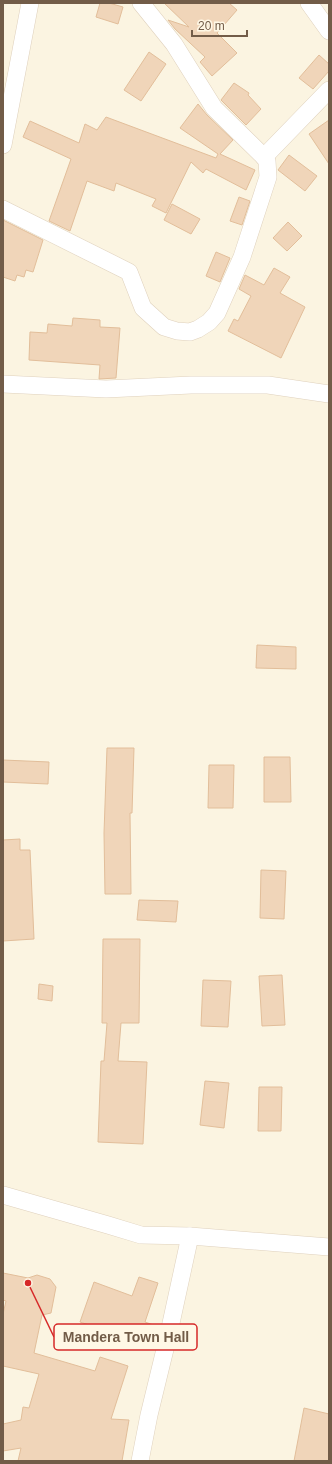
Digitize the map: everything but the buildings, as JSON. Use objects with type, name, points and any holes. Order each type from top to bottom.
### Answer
[{"type":"street","points":[[3,145],[30,3]]},
{"type":"street","points":[[3,209],[129,272],[143,308],[164,327],[177,331],[190,332],[198,330],[209,322],[217,313],[242,257],[268,177],[267,161],[214,108],[174,44],[141,3]]},
{"type":"street","points":[[309,3],[329,31]]},
{"type":"street","points":[[264,157],[329,90]]},
{"type":"street","points":[[3,384],[106,389],[191,385],[268,385],[329,394]]},
{"type":"street","points":[[3,1195],[108,1224],[141,1235],[190,1236],[267,1244],[329,1247]]},
{"type":"street","points":[[140,1461],[148,1415],[168,1337],[190,1236]]},
{"type":"place","name":"Mandera Town Hall","points":[[28,1283]]}]
